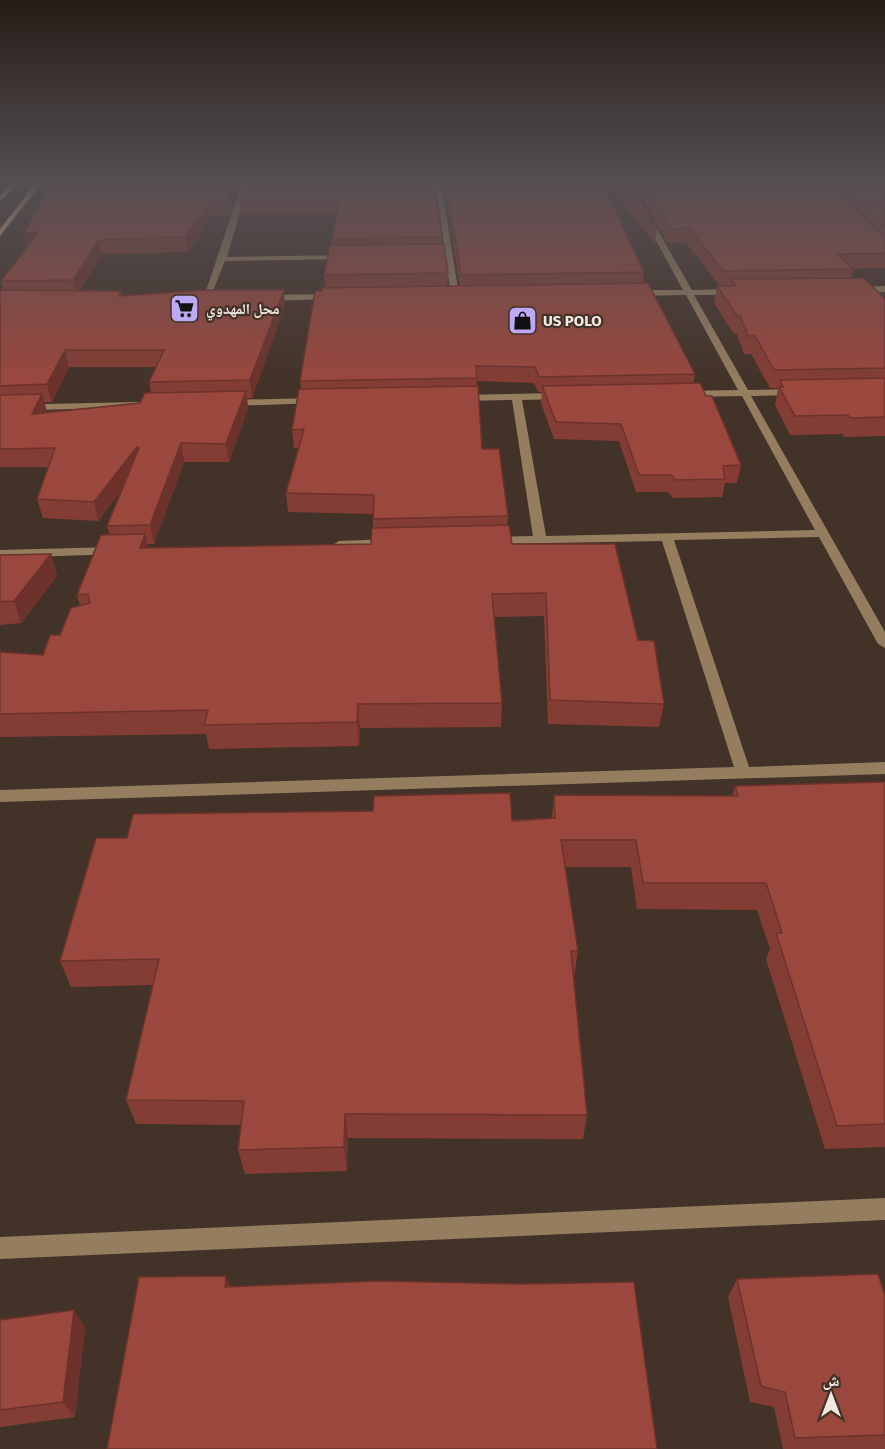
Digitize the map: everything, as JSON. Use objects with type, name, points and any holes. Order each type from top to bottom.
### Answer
[{"type":"street","points":[[206,298],[225,248]]},
{"type":"street","points":[[447,248],[455,296]]},
{"type":"street","points":[[663,248],[885,644]]},
{"type":"street","points":[[436,256],[448,256]]},
{"type":"street","points":[[222,259],[353,257]]},
{"type":"street","points":[[850,290],[885,289]]},
{"type":"street","points":[[618,294],[746,292]]},
{"type":"street","points":[[443,296],[466,296]]},
{"type":"street","points":[[253,298],[348,297]]},
{"type":"street","points":[[195,298],[218,298]]},
{"type":"street","points":[[672,394],[814,392]]},
{"type":"street","points":[[516,396],[540,539]]},
{"type":"street","points":[[446,398],[576,396]]},
{"type":"street","points":[[211,403],[328,401]]},
{"type":"street","points":[[0,408],[152,404]]},
{"type":"street","points":[[482,541],[825,533]]},
{"type":"street","points":[[667,537],[743,771]]},
{"type":"street","points":[[329,545],[399,543]]},
{"type":"street","points":[[0,554],[129,550]]},
{"type":"street","points":[[0,796],[885,768]]},
{"type":"street","points":[[0,1248],[885,1209]]},
{"type":"building","points":[[27,248],[94,248],[73,280],[1,281]]},
{"type":"building","points":[[329,248],[444,248],[448,273],[324,275]]},
{"type":"building","points":[[456,248],[633,248],[644,272],[461,275]]},
{"type":"building","points":[[705,248],[885,248],[885,254],[838,254],[853,269],[723,271]]},
{"type":"building","points":[[864,278],[885,299],[885,368],[774,370],[755,336],[748,336],[740,316],[737,316],[717,286],[736,286],[731,279]]},
{"type":"building","points":[[648,283],[695,374],[539,377],[535,367],[476,366],[477,378],[300,381],[315,291],[322,291],[322,288]]},
{"type":"building","points":[[0,290],[121,291],[119,296],[204,290],[284,290],[250,380],[149,382],[164,350],[65,350],[47,384],[0,386]]},
{"type":"building","points":[[885,378],[885,417],[795,416],[779,387],[783,387],[780,380]]},
{"type":"building","points":[[700,383],[706,396],[712,396],[741,465],[723,466],[725,479],[676,480],[671,475],[639,475],[621,424],[556,422],[542,386]]},
{"type":"building","points":[[478,386],[482,449],[499,449],[508,516],[373,519],[374,495],[286,493],[304,429],[292,430],[299,389]]},
{"type":"building","points":[[246,391],[226,444],[181,443],[150,525],[107,526],[139,448],[137,447],[94,502],[37,499],[55,448],[0,449],[0,395],[42,394],[32,414],[140,403],[145,393]]},
{"type":"building","points":[[509,525],[512,544],[615,544],[638,640],[654,641],[664,704],[550,700],[546,593],[492,594],[502,703],[358,704],[357,722],[204,725],[208,710],[0,714],[0,652],[43,655],[50,635],[60,635],[71,608],[90,603],[88,594],[77,595],[101,535],[145,534],[140,548],[371,544],[372,528]]},
{"type":"building","points":[[51,554],[14,601],[0,602],[0,555]]},
{"type":"building","points":[[885,782],[885,1124],[837,1126],[776,933],[782,933],[766,883],[643,883],[636,840],[561,840],[578,951],[571,951],[587,1115],[345,1114],[344,1147],[238,1150],[244,1101],[126,1100],[159,959],[60,961],[96,838],[127,838],[133,814],[373,811],[374,796],[510,793],[512,821],[555,818],[554,795],[738,796],[735,786]]},
{"type":"building","points":[[878,1274],[885,1296],[885,1435],[795,1438],[785,1392],[761,1386],[737,1279]]},
{"type":"building","points":[[226,1276],[225,1287],[379,1281],[523,1284],[634,1282],[657,1449],[107,1449],[139,1277]]},
{"type":"building","points":[[74,1310],[63,1402],[0,1410],[0,1320]]},
{"type":"place","name":"محل المهدوي","points":[[185,309]]},
{"type":"place","name":"US POLO","points":[[522,321]]}]
